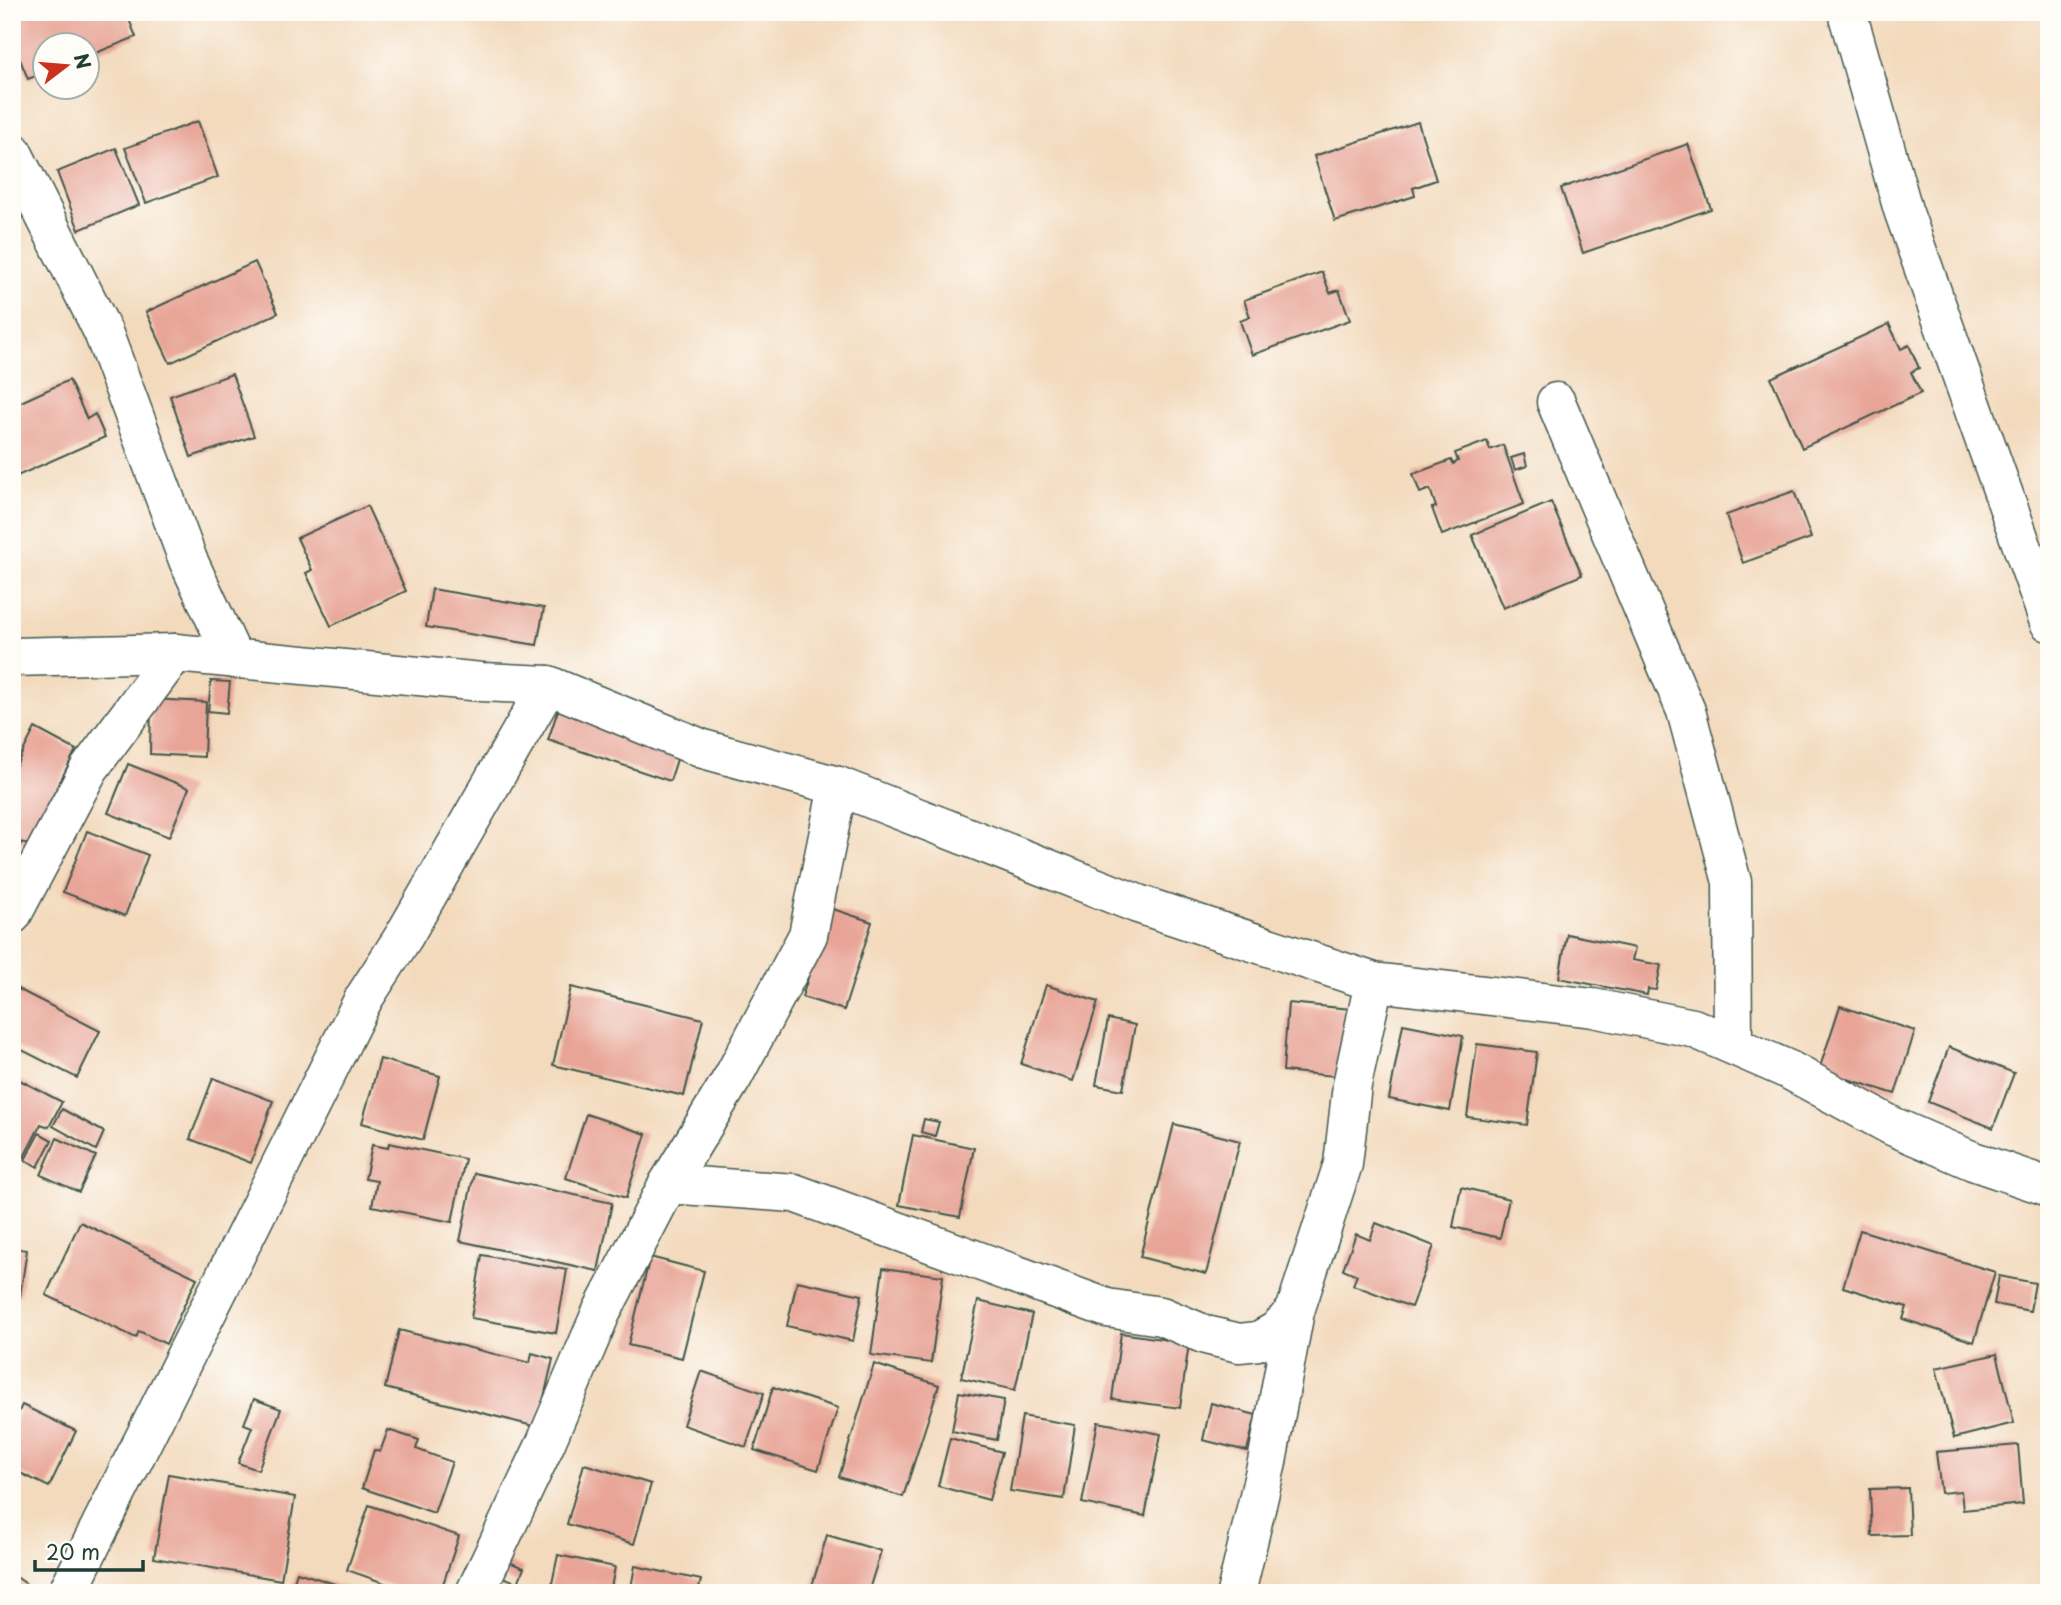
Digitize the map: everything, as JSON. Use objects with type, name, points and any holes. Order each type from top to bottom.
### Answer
[{"type":"street","points":[[1847,12],[1903,209],[2049,622]]},
{"type":"street","points":[[12,151],[103,332],[188,560],[234,659]]},
{"type":"street","points":[[1556,402],[1686,711],[1732,882],[1733,1045]]},
{"type":"street","points":[[12,915],[89,769],[175,653]]},
{"type":"street","points":[[12,657],[175,653],[548,685],[703,749],[838,786],[1138,904],[1374,982],[1483,997],[1593,1007],[1693,1028],[1788,1070],[1892,1126],[1973,1161],[2049,1187]]},
{"type":"street","points":[[67,1593],[364,998],[404,936],[548,685]]},
{"type":"street","points":[[475,1593],[544,1447],[601,1313],[668,1184],[733,1077],[808,935],[838,786]]},
{"type":"street","points":[[1236,1593],[1267,1462],[1295,1311],[1343,1164],[1352,1085],[1374,982]]},
{"type":"street","points":[[668,1184],[793,1193],[1107,1308],[1161,1316],[1206,1335],[1239,1343],[1258,1341],[1276,1331],[1295,1311]]},
{"type":"building","points":[[19,12],[126,12],[136,37],[102,50],[102,32],[32,32],[32,77],[28,79],[12,40],[12,15]]},
{"type":"building","points":[[198,121],[218,177],[146,203],[125,148]]},
{"type":"building","points":[[1418,122],[1436,180],[1413,188],[1415,196],[1335,221],[1314,156]]},
{"type":"building","points":[[1688,144],[1711,209],[1583,253],[1561,188]]},
{"type":"building","points":[[116,148],[139,205],[79,230],[57,172]]},
{"type":"building","points":[[255,262],[278,313],[170,363],[146,312]]},
{"type":"building","points":[[1322,272],[1330,293],[1339,290],[1350,320],[1252,355],[1240,321],[1250,317],[1244,300]]},
{"type":"building","points":[[1889,324],[1901,349],[1909,345],[1919,368],[1911,372],[1921,393],[1802,448],[1771,378]]},
{"type":"building","points":[[232,374],[254,436],[191,457],[170,396]]},
{"type":"building","points":[[69,380],[87,419],[95,414],[105,437],[15,477],[12,471],[12,406]]},
{"type":"building","points":[[1487,441],[1490,450],[1503,445],[1524,504],[1442,535],[1432,508],[1436,507],[1430,489],[1420,493],[1413,474],[1451,460],[1453,464],[1458,461],[1455,453]]},
{"type":"building","points":[[1524,454],[1527,466],[1515,470],[1511,458]]},
{"type":"building","points":[[1794,491],[1811,538],[1743,563],[1726,515]]},
{"type":"building","points":[[1551,502],[1582,575],[1503,608],[1472,535]]},
{"type":"building","points":[[367,506],[406,591],[331,626],[306,573],[312,570],[297,538]]},
{"type":"building","points":[[432,589],[544,608],[537,645],[426,627]]},
{"type":"building","points":[[211,681],[230,682],[227,713],[208,711]]},
{"type":"building","points":[[151,699],[206,702],[204,757],[150,754]]},
{"type":"building","points":[[558,710],[680,750],[670,781],[548,740]]},
{"type":"building","points":[[35,728],[76,750],[28,845],[22,842],[12,861],[12,773]]},
{"type":"building","points":[[128,764],[189,788],[169,837],[108,813]]},
{"type":"building","points":[[87,831],[148,855],[125,916],[63,892]]},
{"type":"building","points":[[830,908],[872,922],[844,1010],[802,997]]},
{"type":"building","points":[[1567,934],[1635,948],[1632,960],[1661,965],[1656,990],[1648,989],[1647,995],[1559,978]]},
{"type":"building","points":[[1046,985],[1098,1002],[1073,1081],[1021,1064]]},
{"type":"building","points":[[571,987],[703,1019],[684,1096],[553,1065]]},
{"type":"building","points":[[16,988],[100,1031],[77,1078],[12,1045],[12,996]]},
{"type":"building","points":[[1288,1003],[1351,1009],[1345,1077],[1283,1071]]},
{"type":"building","points":[[1840,1006],[1915,1031],[1895,1094],[1819,1070]]},
{"type":"building","points":[[1108,1019],[1135,1025],[1123,1090],[1096,1085]]},
{"type":"building","points":[[1403,1024],[1463,1036],[1450,1111],[1389,1099]]},
{"type":"building","points":[[1477,1044],[1537,1052],[1527,1125],[1467,1117]]},
{"type":"building","points":[[1949,1047],[2014,1073],[1993,1128],[1928,1102]]},
{"type":"building","points":[[380,1059],[440,1076],[423,1140],[362,1123]]},
{"type":"building","points":[[12,1076],[62,1102],[49,1127],[41,1124],[24,1157],[12,1151]]},
{"type":"building","points":[[213,1078],[273,1101],[251,1163],[190,1139]]},
{"type":"building","points":[[62,1109],[104,1132],[96,1150],[53,1126]]},
{"type":"building","points":[[586,1114],[646,1134],[626,1198],[566,1178]]},
{"type":"building","points":[[924,1119],[939,1122],[935,1136],[921,1132]]},
{"type":"building","points":[[1174,1124],[1240,1141],[1206,1274],[1140,1257]]},
{"type":"building","points":[[39,1133],[52,1140],[38,1167],[25,1160]]},
{"type":"building","points":[[913,1135],[974,1148],[960,1217],[899,1205]]},
{"type":"building","points":[[57,1138],[96,1156],[79,1192],[41,1175]]},
{"type":"building","points":[[389,1143],[465,1159],[452,1222],[372,1206],[377,1181],[365,1179],[372,1145],[388,1148]]},
{"type":"building","points":[[474,1173],[612,1203],[598,1271],[460,1241]]},
{"type":"building","points":[[1461,1187],[1509,1199],[1500,1238],[1453,1227]]},
{"type":"building","points":[[80,1222],[197,1278],[166,1344],[139,1331],[136,1338],[46,1295]]},
{"type":"building","points":[[1376,1223],[1434,1246],[1411,1307],[1353,1285],[1357,1275],[1343,1269],[1356,1234],[1370,1240]]},
{"type":"building","points":[[1860,1230],[1995,1272],[1974,1342],[1903,1319],[1907,1307],[1843,1287]]},
{"type":"building","points":[[12,1248],[27,1250],[20,1296],[12,1294]]},
{"type":"building","points":[[482,1255],[567,1270],[556,1333],[471,1318]]},
{"type":"building","points":[[650,1257],[704,1271],[682,1358],[628,1345]]},
{"type":"building","points":[[883,1268],[943,1276],[931,1363],[871,1355]]},
{"type":"building","points":[[1999,1276],[2035,1283],[2030,1311],[1994,1304]]},
{"type":"building","points":[[797,1281],[862,1295],[853,1341],[787,1326]]},
{"type":"building","points":[[978,1301],[1032,1314],[1015,1390],[961,1378]]},
{"type":"building","points":[[399,1330],[530,1363],[532,1353],[553,1359],[537,1427],[385,1388]]},
{"type":"building","points":[[1121,1333],[1189,1343],[1180,1408],[1112,1399]]},
{"type":"building","points":[[1997,1354],[2014,1423],[1954,1438],[1936,1368]]},
{"type":"building","points":[[874,1364],[939,1385],[903,1497],[839,1477]]},
{"type":"building","points":[[701,1371],[764,1393],[746,1447],[683,1425]]},
{"type":"building","points":[[773,1387],[838,1408],[818,1470],[754,1450]]},
{"type":"building","points":[[959,1392],[1004,1400],[997,1440],[952,1431]]},
{"type":"building","points":[[254,1399],[281,1409],[258,1470],[238,1463],[252,1427],[244,1424]]},
{"type":"building","points":[[1211,1403],[1256,1415],[1247,1451],[1203,1440]]},
{"type":"building","points":[[22,1405],[76,1431],[49,1487],[12,1469],[12,1426]]},
{"type":"building","points":[[1022,1416],[1075,1425],[1064,1499],[1010,1491]]},
{"type":"building","points":[[1098,1422],[1161,1434],[1145,1516],[1082,1503]]},
{"type":"building","points":[[388,1430],[419,1440],[416,1449],[452,1462],[434,1513],[362,1488],[374,1450],[380,1452]]},
{"type":"building","points":[[950,1438],[1002,1452],[989,1500],[938,1486]]},
{"type":"building","points":[[2018,1445],[2023,1504],[1963,1510],[1961,1491],[1941,1493],[1936,1452]]},
{"type":"building","points":[[584,1464],[651,1484],[634,1544],[567,1524]]},
{"type":"building","points":[[169,1474],[295,1497],[281,1580],[154,1558]]},
{"type":"building","points":[[1908,1488],[1910,1535],[1872,1536],[1870,1489]]},
{"type":"building","points":[[369,1505],[459,1536],[440,1593],[413,1593],[347,1570]]},
{"type":"building","points":[[827,1535],[881,1551],[868,1593],[810,1593]]},
{"type":"building","points":[[558,1555],[615,1567],[610,1593],[550,1593]]},
{"type":"building","points":[[504,1560],[524,1568],[518,1583],[498,1575]]},
{"type":"building","points":[[635,1566],[701,1580],[698,1593],[630,1593]]},
{"type":"building","points":[[297,1572],[360,1592],[360,1593],[290,1593]]},
{"type":"building","points":[[12,1574],[35,1590],[33,1593],[12,1593]]}]
